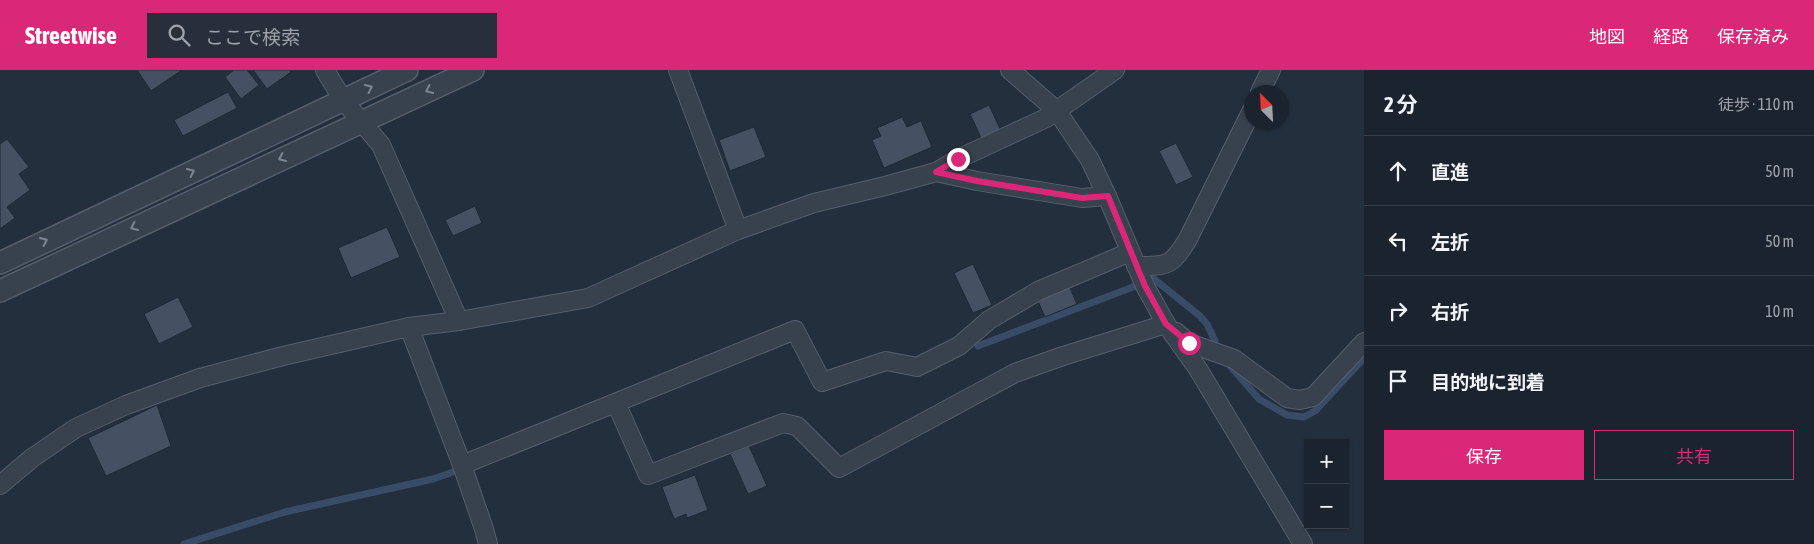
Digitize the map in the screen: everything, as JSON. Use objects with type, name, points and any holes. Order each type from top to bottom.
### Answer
[{"type":"street","points":[[325,70],[343,100],[381,145],[459,322]]},
{"type":"street","points":[[0,263],[407,70]]},
{"type":"street","points":[[0,290],[474,70]]},
{"type":"street","points":[[678,70],[738,230]]},
{"type":"street","points":[[1010,70],[1057,111],[1090,160],[1108,196],[1138,270],[1166,324],[1198,369],[1303,544]]},
{"type":"street","points":[[0,485],[32,458],[76,428],[126,406],[200,378],[283,356],[410,327],[459,322],[588,298],[738,230],[814,203],[936,172],[958,159],[1046,118],[1115,70]]},
{"type":"street","points":[[1264,85],[1271,70]]},
{"type":"street","points":[[462,465],[795,330],[822,382],[886,361],[917,367],[959,346],[989,320],[1038,291],[1161,266],[1177,258],[1244,126]]},
{"type":"street","points":[[936,172],[977,181],[1082,198],[1108,196]]},
{"type":"street","points":[[1166,324],[1189,343],[1234,359],[1287,398],[1300,400],[1313,397],[1364,342]]},
{"type":"street","points":[[616,403],[648,475],[783,423],[797,426],[839,468],[1015,374],[1063,356],[1166,324]]},
{"type":"street","points":[[410,327],[462,465],[488,544]]},
{"type":"building","points":[[137,70],[182,70],[151,91]]},
{"type":"building","points":[[234,70],[247,70],[259,85],[241,99],[225,77]]},
{"type":"building","points":[[253,70],[290,70],[291,72],[267,89]]},
{"type":"building","points":[[228,92],[237,108],[183,136],[174,120]]},
{"type":"building","points":[[989,105],[1002,133],[983,142],[970,114]]},
{"type":"building","points":[[902,117],[907,127],[921,121],[932,147],[884,168],[872,140],[881,136],[877,128]]},
{"type":"building","points":[[754,127],[766,157],[730,171],[719,140]]},
{"type":"building","points":[[7,139],[29,167],[19,174],[30,190],[7,207],[15,218],[0,229],[0,144]]},
{"type":"building","points":[[1176,143],[1193,177],[1176,185],[1159,151]]},
{"type":"building","points":[[475,206],[482,223],[453,236],[445,220]]},
{"type":"building","points":[[387,227],[400,257],[351,278],[338,248]]},
{"type":"building","points":[[973,264],[992,305],[973,313],[954,273]]},
{"type":"building","points":[[1069,286],[1077,304],[1045,317],[1037,299]]},
{"type":"building","points":[[178,297],[193,327],[159,344],[144,314]]},
{"type":"building","points":[[157,405],[171,446],[106,476],[88,438]]},
{"type":"building","points":[[749,446],[767,486],[748,494],[730,454]]},
{"type":"building","points":[[695,475],[708,510],[687,518],[686,514],[674,519],[662,487]]},
{"type":"waterway","points":[[978,346],[1154,279],[1200,316],[1207,324],[1215,341]]},
{"type":"waterway","points":[[1231,367],[1259,399],[1287,415],[1304,417],[1315,411],[1364,358]]},
{"type":"waterway","points":[[184,544],[285,512],[433,479],[453,472]]},
{"type":"route","points":[[958,159],[936,172],[977,181],[1082,198],[1108,196],[1145,286],[1166,324],[1189,343]]}]
